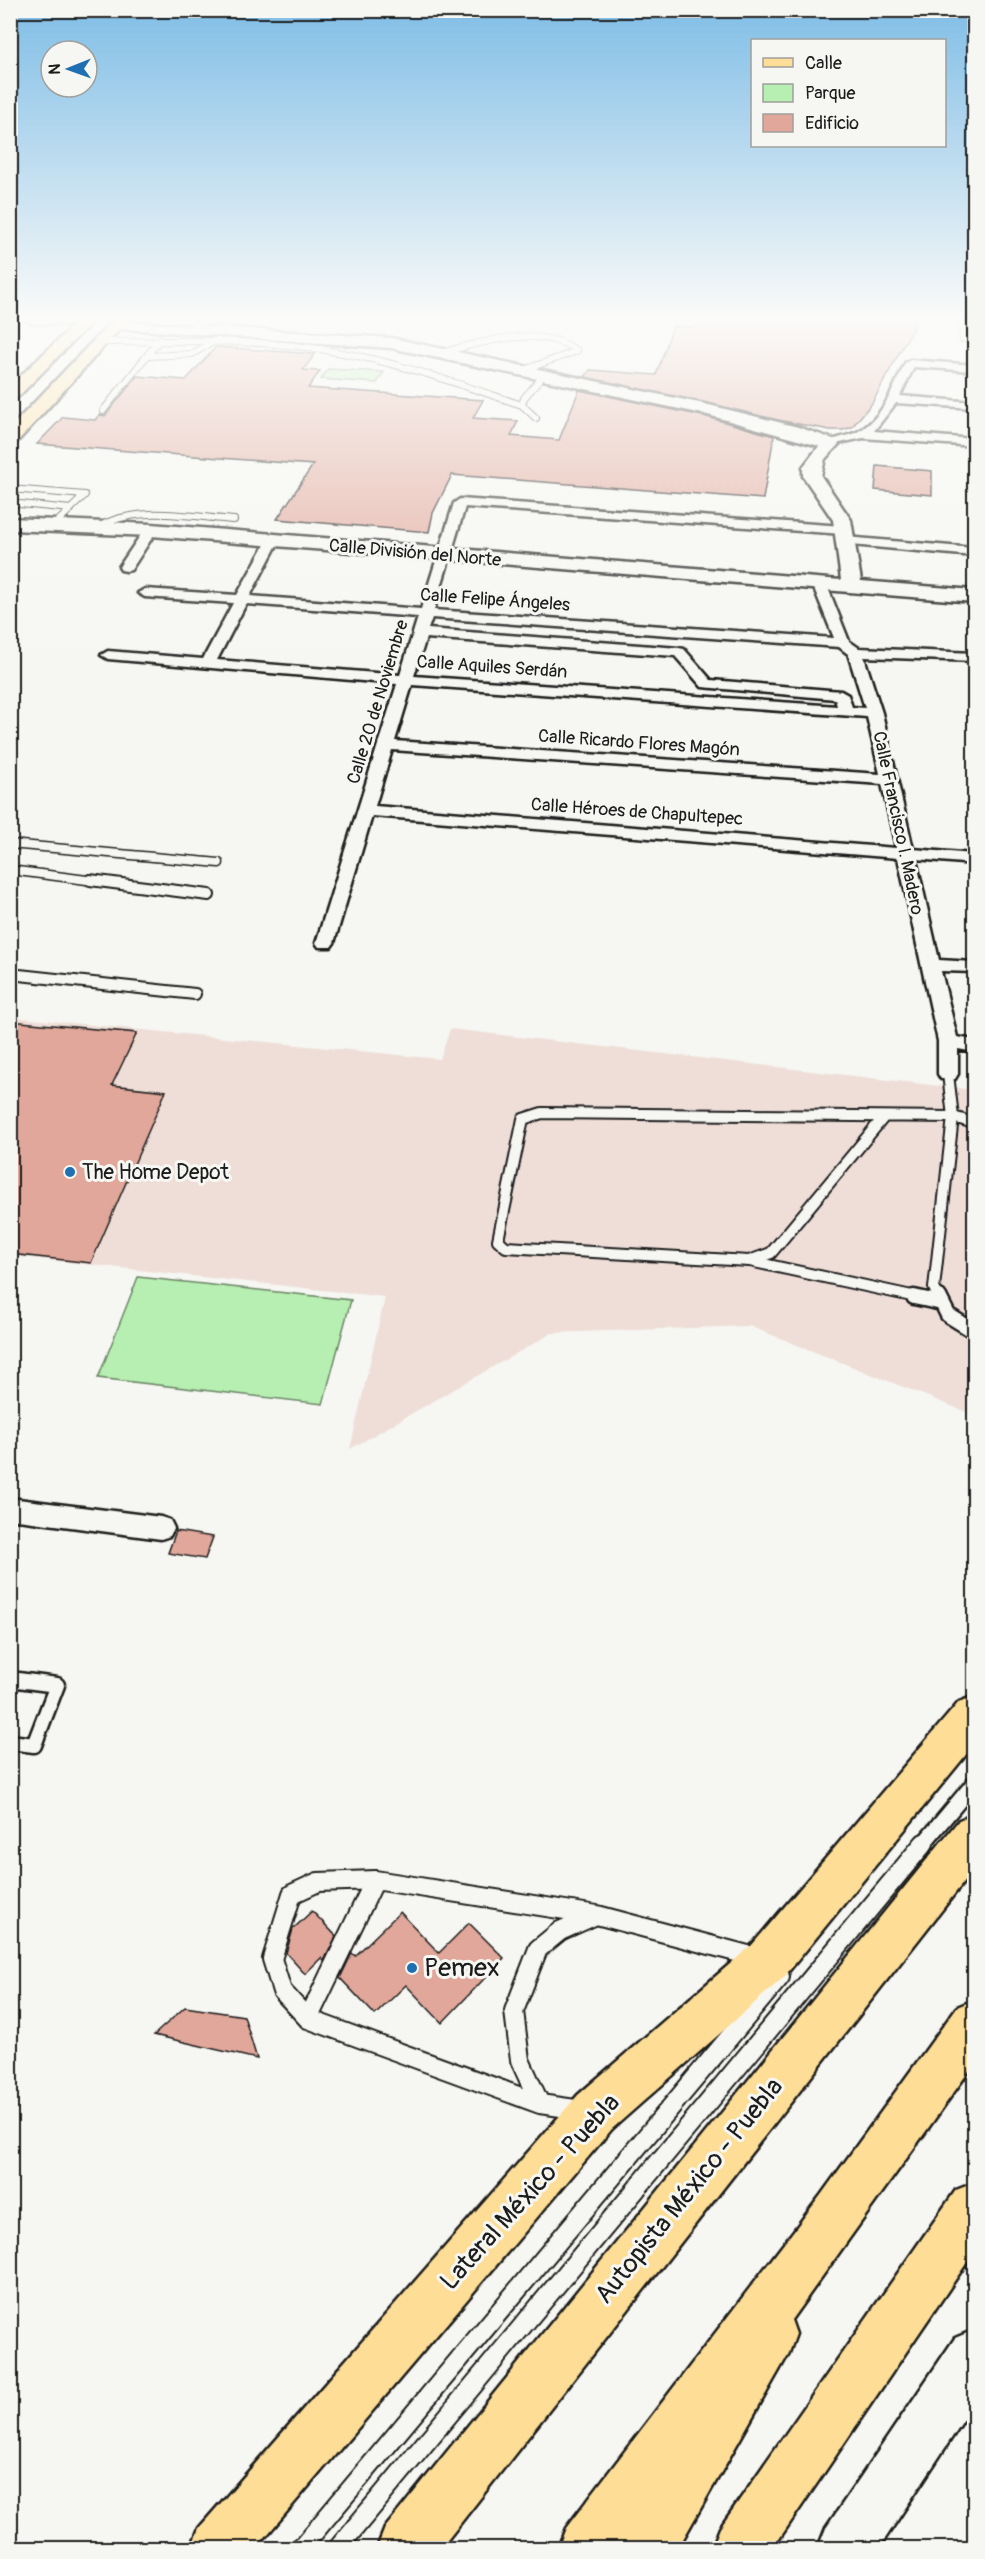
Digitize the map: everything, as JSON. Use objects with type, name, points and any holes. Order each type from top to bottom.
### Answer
[{"type":"main road","name":"Lateral México - Puebla","points":[[219,2548],[595,2112],[779,1963],[975,1716]]},
{"type":"main road","name":"Autopista México - Puebla","points":[[405,2548],[975,1835]]},
{"type":"main road","points":[[586,2548],[840,2213],[975,2024]]},
{"type":"main road","points":[[740,2548],[975,2208]]},
{"type":"main road","points":[[647,2548],[840,2213]]},
{"type":"street","points":[[817,439],[830,444]]},
{"type":"street","points":[[845,439],[830,444],[817,456],[811,471],[814,485],[842,519],[852,584]]},
{"type":"street","points":[[930,439],[975,443]]},
{"type":"street","name":"Calle 20 de Noviembre","points":[[325,943],[460,502],[844,535]]},
{"type":"street","name":"Calle División del Norte","points":[[10,524],[151,530],[273,542],[852,584],[975,596]]},
{"type":"street","points":[[126,567],[151,530]]},
{"type":"street","points":[[844,535],[975,552]]},
{"type":"street","points":[[207,664],[239,601],[273,542]]},
{"type":"street","name":"Calle Francisco I. Madero","points":[[819,583],[849,647],[874,713],[929,965],[948,1041],[948,1074]]},
{"type":"street","name":"Calle Felipe Ángeles","points":[[145,593],[975,657]]},
{"type":"street","points":[[419,633],[679,652],[707,684],[842,695],[846,711]]},
{"type":"street","name":"Calle Aquiles Serdán","points":[[108,655],[405,680],[874,713]]},
{"type":"street","name":"Calle Ricardo Flores Magón","points":[[385,745],[890,780]]},
{"type":"street","name":"Calle Héroes de Chapultepec","points":[[365,810],[975,859]]},
{"type":"street","points":[[929,965],[975,967]]},
{"type":"street","points":[[948,1041],[975,1046]]},
{"type":"street","points":[[10,1508],[162,1528]]},
{"type":"street","points":[[846,2548],[975,2357]]},
{"type":"lane","points":[[10,489],[85,495],[53,526]]},
{"type":"lane","points":[[10,503],[70,509]]},
{"type":"lane","points":[[97,528],[110,519],[140,516],[234,520]]},
{"type":"lane","points":[[10,844],[219,862]]},
{"type":"lane","points":[[10,870],[209,895]]},
{"type":"lane","points":[[10,974],[195,994]]},
{"type":"lane","points":[[948,1074],[953,1117],[934,1288],[948,1315],[975,1332]]},
{"type":"lane","points":[[942,1303],[749,1260],[663,1258],[506,1247],[498,1240],[523,1119],[542,1113],[953,1117],[975,1123]]},
{"type":"lane","points":[[749,1260],[771,1253],[883,1118]]},
{"type":"lane","points":[[10,1679],[57,1685],[34,1745],[10,1742]]},
{"type":"lane","points":[[930,1795],[975,1742]]},
{"type":"lane","points":[[338,2548],[975,1783]]},
{"type":"lane","points":[[301,2548],[779,1963],[597,1915],[375,1880],[318,1882],[292,1894],[272,1959],[282,1991],[308,2019],[540,2104],[595,2112]]},
{"type":"lane","points":[[308,2019],[375,1880]]},
{"type":"lane","points":[[540,2104],[520,2060],[514,2011],[538,1949],[560,1931],[597,1915]]},
{"type":"shaded area","points":[[11,1017],[440,1059],[450,1029],[974,1090],[974,1415],[749,1326],[552,1333],[350,1449],[385,1297],[11,1256]]},
{"type":"green space","points":[[138,1277],[351,1300],[323,1404],[98,1378]]},
{"type":"building","points":[[41,439],[773,439],[763,499],[452,475],[433,513],[429,532],[277,519],[313,465],[37,444]]},
{"type":"building","points":[[877,466],[932,471],[932,495],[875,490]]},
{"type":"building","name":"The Home Depot","points":[[10,1021],[137,1033],[112,1085],[166,1091],[91,1263],[10,1254]]},
{"type":"building","points":[[176,1531],[213,1537],[205,1559],[168,1553]]},
{"type":"building","points":[[312,1911],[336,1936],[324,1961],[321,1958],[305,1974],[286,1953],[293,1929]]},
{"type":"building","points":[[400,1912],[439,1953],[469,1923],[504,1958],[442,2023],[406,1985],[375,2015],[340,1978],[352,1953],[355,1956]]},
{"type":"building","points":[[185,2007],[244,2016],[257,2059],[154,2035]]},
{"type":"place","name":"The Home Depot","points":[[70,1172]]},
{"type":"place","name":"Pemex","points":[[412,1968]]}]
